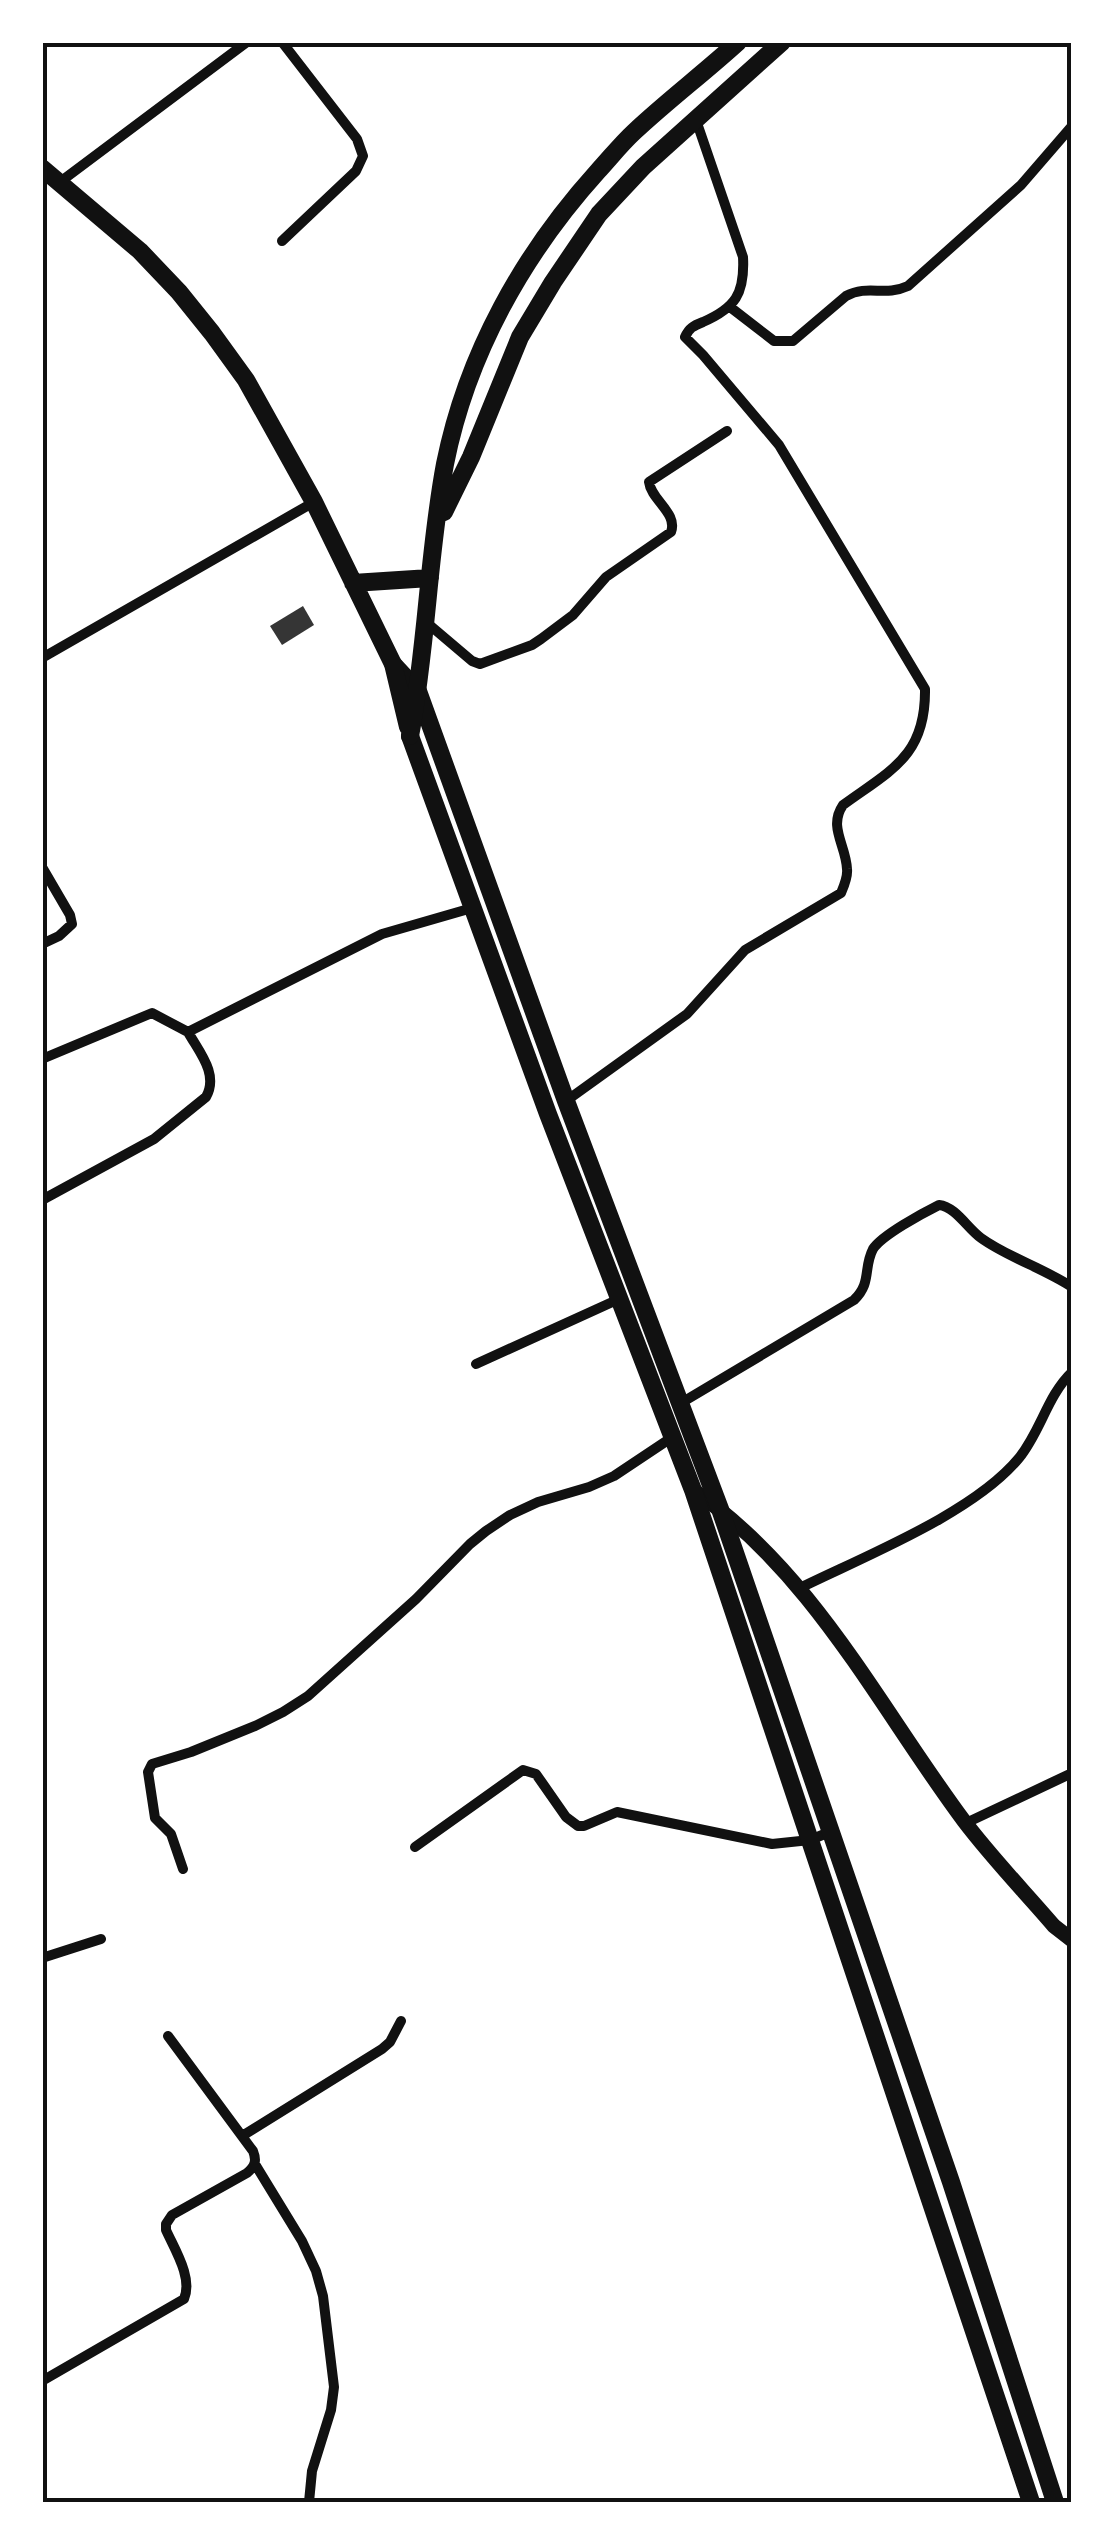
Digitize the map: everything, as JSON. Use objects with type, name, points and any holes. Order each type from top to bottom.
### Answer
[{"type":"main road","points":[[410,736],[434,530],[446,462],[462,401],[492,325],[524,266],[568,205],[632,133],[738,42]]},
{"type":"main road","points":[[434,530],[471,457],[520,337],[599,214],[642,167],[782,42]]},
{"type":"main road","points":[[42,168],[140,251],[212,333],[246,380],[314,502],[393,664],[410,736],[472,908],[693,1490],[1031,2502]]},
{"type":"main road","points":[[353,584],[430,578]]},
{"type":"main road","points":[[393,664],[418,691],[566,1101],[720,1509],[952,2182],[1055,2502]]},
{"type":"main road","points":[[693,1490],[761,1546],[800,1588],[966,1824],[1054,1926],[1072,1940]]},
{"type":"street","points":[[60,182],[247,42]]},
{"type":"street","points":[[282,42],[358,139],[363,156],[356,171],[282,242]]},
{"type":"street","points":[[566,1101],[688,1014],[746,950],[841,893],[847,868],[836,827],[837,815],[843,805],[902,762],[919,734],[926,708],[925,689],[778,444],[685,337],[689,329],[730,308],[744,272],[743,257],[696,120]]},
{"type":"street","points":[[730,308],[774,341],[792,341],[853,292],[891,292],[908,286],[1021,185],[1072,126]]},
{"type":"street","points":[[426,622],[480,664],[541,639],[573,614],[606,578],[671,532],[672,520],[649,489],[649,482],[726,431]]},
{"type":"street","points":[[42,658],[314,502]]},
{"type":"street","points":[[42,867],[72,924],[60,936],[42,944]]},
{"type":"street","points":[[188,1032],[382,934],[472,908]]},
{"type":"street","points":[[42,1059],[152,1013],[188,1032],[210,1072],[206,1096],[154,1139],[42,1200]]},
{"type":"street","points":[[681,1403],[854,1300],[867,1282],[869,1259],[877,1244],[938,1205],[949,1208],[986,1242],[1072,1287]]},
{"type":"street","points":[[476,1364],[619,1299]]},
{"type":"street","points":[[800,1588],[932,1522],[981,1492],[1020,1457],[1060,1384],[1072,1372]]},
{"type":"street","points":[[183,1870],[171,1834],[155,1818],[148,1772],[152,1764],[207,1746],[283,1712],[331,1677],[486,1531],[538,1502],[614,1476],[671,1438]]},
{"type":"street","points":[[415,1847],[524,1770],[536,1774],[566,1817],[578,1826],[618,1812],[772,1844],[810,1840],[832,1831]]},
{"type":"street","points":[[966,1824],[1072,1773]]},
{"type":"street","points":[[42,1958],[102,1939]]},
{"type":"street","points":[[242,2136],[382,2049],[401,2020]]},
{"type":"street","points":[[42,2381],[184,2299],[188,2290],[186,2279],[166,2224],[172,2214],[247,2173],[255,2164],[253,2150],[168,2036]]},
{"type":"street","points":[[255,2164],[302,2241],[323,2296],[334,2387],[312,2471],[310,2502]]},
{"type":"building","points":[[303,606],[314,625],[282,645],[270,626]]}]
